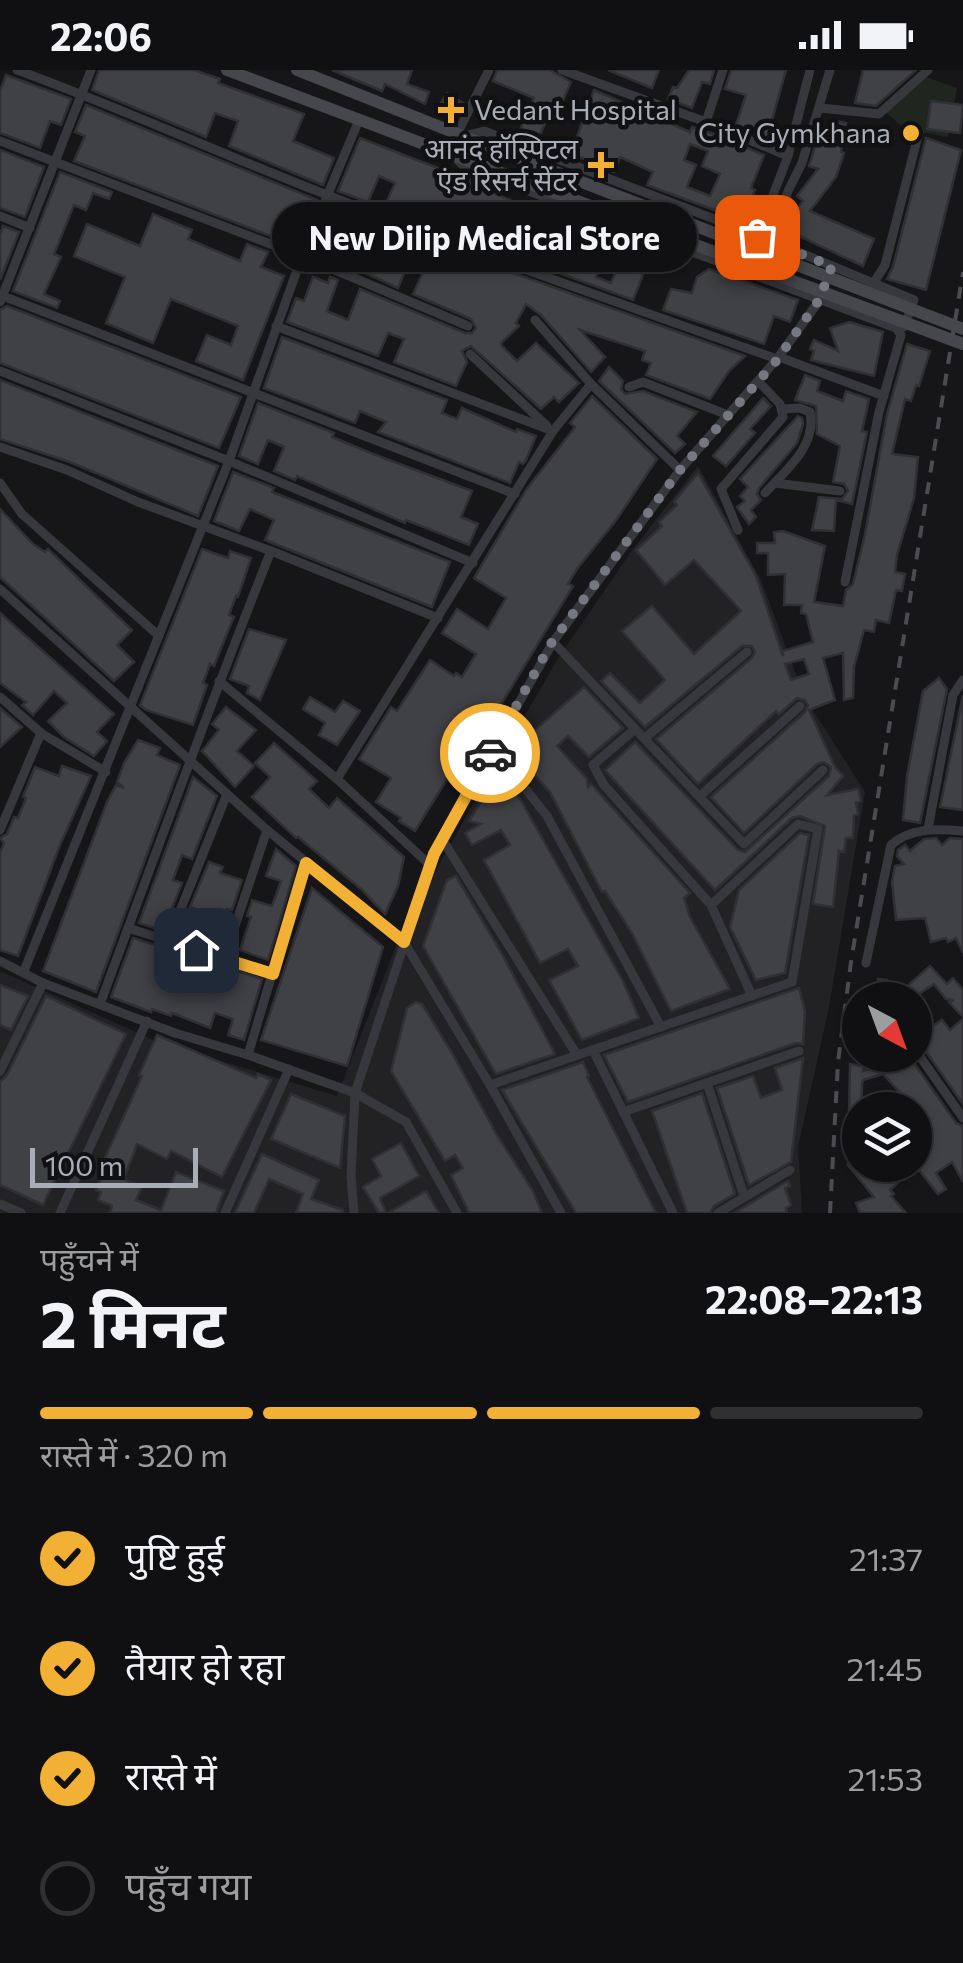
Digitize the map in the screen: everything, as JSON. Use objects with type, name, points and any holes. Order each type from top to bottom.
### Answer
[{"type":"main road","points":[[228,70],[963,344]]},
{"type":"main road","points":[[297,70],[963,329]]},
{"type":"street","points":[[16,70],[82,93],[327,195],[492,254],[554,282],[884,396]]},
{"type":"street","points":[[91,70],[1,298],[515,494]]},
{"type":"street","points":[[461,135],[489,70]]},
{"type":"street","points":[[562,70],[589,75],[788,156]]},
{"type":"street","points":[[706,122],[723,70]]},
{"type":"street","points":[[757,237],[788,156],[810,70]]},
{"type":"street","points":[[772,242],[830,70]]},
{"type":"street","points":[[820,108],[879,114],[928,70]]},
{"type":"street","points":[[24,972],[229,461],[302,256],[360,120]]},
{"type":"street","points":[[461,135],[484,132],[914,300],[884,396],[845,582]]},
{"type":"street","points":[[873,284],[885,265],[919,132]]},
{"type":"street","points":[[0,141],[302,256],[468,326]]},
{"type":"street","points":[[453,155],[464,167],[896,328],[900,335]]},
{"type":"street","points":[[0,216],[30,228]]},
{"type":"street","points":[[354,1213],[351,1176],[355,1094],[442,839],[552,642],[680,470],[778,358],[819,300],[832,266]]},
{"type":"street","points":[[535,320],[591,384],[680,470]]},
{"type":"street","points":[[276,326],[553,431]]},
{"type":"street","points":[[470,354],[553,431]]},
{"type":"street","points":[[0,371],[474,563]]},
{"type":"street","points":[[629,388],[643,382],[728,415]]},
{"type":"street","points":[[758,382],[783,409],[806,410],[812,416],[806,446],[765,493]]},
{"type":"street","points":[[336,779],[553,431],[591,384]]},
{"type":"street","points":[[738,530],[721,488],[779,425],[783,409]]},
{"type":"street","points":[[0,447],[438,618]]},
{"type":"street","points":[[775,482],[840,491]]},
{"type":"street","points":[[0,483],[22,514],[159,636]]},
{"type":"street","points":[[100,1004],[219,681],[272,551]]},
{"type":"street","points":[[0,590],[267,830],[404,942],[561,1213]]},
{"type":"street","points":[[552,642],[744,844],[823,770]]},
{"type":"street","points":[[645,738],[747,652]]},
{"type":"street","points":[[928,829],[953,695],[963,680]]},
{"type":"street","points":[[219,681],[336,779],[430,865]]},
{"type":"street","points":[[0,697],[40,733],[106,772]]},
{"type":"street","points":[[700,796],[800,706]]},
{"type":"street","points":[[635,729],[593,765],[604,785],[711,904],[752,996]]},
{"type":"street","points":[[0,830],[40,733]]},
{"type":"street","points":[[493,748],[547,816],[661,1027]]},
{"type":"street","points":[[168,941],[227,794]]},
{"type":"street","points":[[490,1085],[792,982],[818,829],[798,824],[711,904]]},
{"type":"street","points":[[866,963],[890,846],[899,838],[928,829],[963,831]]},
{"type":"street","points":[[224,959],[267,830]]},
{"type":"street","points":[[442,839],[578,1055]]},
{"type":"street","points":[[248,1055],[306,863]]},
{"type":"street","points":[[128,928],[273,974]]},
{"type":"street","points":[[0,962],[175,1033],[355,1094],[406,1122],[458,1213]]},
{"type":"street","points":[[0,1072],[43,982]]},
{"type":"street","points":[[60,1213],[148,1021]]},
{"type":"street","points":[[593,1050],[673,1213]]},
{"type":"street","points":[[623,1112],[799,1051]]},
{"type":"street","points":[[225,1213],[289,1069]]},
{"type":"street","points":[[931,1072],[963,1118]]},
{"type":"street","points":[[707,1083],[744,1196]]},
{"type":"street","points":[[718,1213],[790,1170]]},
{"type":"street","points":[[0,1204],[21,1213]]},
{"type":"shaded area","points":[[926,77],[957,88],[948,137],[905,129],[886,112]]},
{"type":"shaded area","points":[[698,466],[761,580],[804,696],[865,792],[829,1007],[798,1147],[802,1213],[0,1213],[0,971],[158,1042],[337,1096],[402,931],[468,813],[559,657],[633,549]]},
{"type":"building","points":[[99,70],[194,70],[220,79],[218,83],[304,114],[293,141],[334,158],[323,185],[229,146],[238,121],[215,113],[206,137],[92,90]]},
{"type":"building","points":[[332,70],[412,70],[407,84],[429,92],[425,104],[385,84],[382,91]]},
{"type":"building","points":[[497,70],[550,70],[571,82],[559,109],[553,106],[538,139],[520,130],[534,98],[493,81]]},
{"type":"building","points":[[608,70],[659,70],[652,88]]},
{"type":"building","points":[[689,70],[714,70],[710,84],[702,82],[692,108],[668,99]]},
{"type":"building","points":[[731,70],[786,70],[767,138],[736,125],[746,95],[725,89]]},
{"type":"building","points":[[863,70],[916,70],[876,106],[855,103]]},
{"type":"building","points":[[6,75],[71,99],[61,125],[50,121],[40,148],[0,133],[0,91]]},
{"type":"building","points":[[594,90],[690,132],[692,127],[764,155],[751,188],[755,190],[741,220],[647,185],[653,172],[620,157],[614,172],[571,153]],"holes":[[[690,144],[708,151],[702,166],[720,174],[710,196],[687,187],[696,165],[684,160]]]},
{"type":"building","points":[[447,93],[463,103],[452,121],[436,111]]},
{"type":"building","points":[[931,101],[963,105],[960,133],[927,129]]},
{"type":"building","points":[[86,105],[317,200],[297,246],[74,161],[85,136],[75,132]]},
{"type":"building","points":[[830,120],[846,123],[841,152],[844,153],[836,177],[810,211],[874,239],[863,266],[784,229],[803,201],[797,196],[818,169],[809,166],[817,140],[825,144]]},
{"type":"building","points":[[360,138],[487,187],[486,190],[510,200],[508,204],[514,209],[530,216],[535,202],[545,206],[542,215],[569,226],[573,216],[614,232],[596,277],[611,283],[630,237],[654,247],[633,300],[407,217],[409,212],[386,203],[395,183],[379,176],[368,202],[338,191]]},
{"type":"building","points":[[926,138],[961,150],[926,290],[887,279]]},
{"type":"building","points":[[0,150],[44,167],[25,217],[0,208]]},
{"type":"building","points":[[60,172],[112,192],[109,199],[93,193],[86,210],[74,205],[54,254],[61,257],[44,294],[60,301],[57,308],[13,291]]},
{"type":"building","points":[[332,206],[439,250],[449,250],[745,356],[710,399],[646,375],[651,363],[642,360],[645,351],[580,330],[605,357],[591,372],[541,315],[526,304],[516,323],[519,326],[502,346],[517,361],[536,343],[579,383],[559,402],[554,397],[541,409],[471,346],[462,351],[467,362],[456,386],[394,362],[404,339],[388,333],[378,356],[287,322],[296,298],[304,301],[313,277],[328,283],[330,277],[338,280],[327,311],[348,320],[360,289],[465,333],[476,328],[471,319],[413,294],[424,270],[408,263],[398,288],[314,249]]},
{"type":"building","points":[[153,214],[192,230],[188,239],[240,261],[247,244],[268,252],[261,267],[284,276],[243,380],[196,361],[207,335],[231,345],[238,326],[171,299],[153,343],[106,323],[125,277],[74,256],[87,224],[140,246]]},
{"type":"building","points":[[3,226],[19,232],[0,280],[0,235]]},
{"type":"building","points":[[709,269],[798,300],[790,322],[774,316],[764,344],[663,310],[671,289],[692,293],[697,277]]},
{"type":"building","points":[[7,306],[241,397],[219,448],[0,363],[0,310]]},
{"type":"building","points":[[849,322],[883,332],[874,376],[811,360],[814,340],[838,351],[830,328]]},
{"type":"building","points":[[282,337],[447,400],[442,413],[457,419],[462,408],[516,432],[517,429],[536,436],[526,460],[523,464],[519,462],[510,483],[378,432],[386,422],[360,411],[355,423],[264,388]]},
{"type":"building","points":[[907,344],[930,351],[919,386],[916,385],[911,401],[905,399],[892,454],[918,457],[914,498],[897,555],[895,572],[905,574],[902,591],[896,590],[889,623],[876,620],[874,632],[864,630],[854,667],[853,698],[844,700],[843,653],[823,658],[835,700],[809,710],[843,776],[827,795],[858,789],[861,801],[856,802],[853,838],[846,838],[844,852],[839,851],[833,907],[813,904],[825,826],[800,816],[792,818],[715,890],[605,770],[635,742],[738,850],[745,852],[829,776],[831,767],[824,762],[817,764],[744,833],[711,797],[805,712],[805,700],[797,698],[779,714],[776,711],[698,784],[656,739],[752,658],[752,646],[742,646],[645,727],[601,681],[610,673],[640,703],[665,680],[622,631],[652,606],[694,654],[741,611],[694,560],[665,585],[636,550],[662,526],[659,522],[677,505],[674,502],[698,473],[756,576],[783,656],[783,651],[813,642],[806,614],[801,613],[802,605],[784,605],[785,574],[768,575],[768,553],[757,553],[757,543],[775,543],[774,532],[783,531],[825,546],[814,602],[843,606],[846,590],[853,584],[865,534],[887,414]],"holes":[[[804,659],[809,674],[791,680],[785,664]]]},
{"type":"building","points":[[609,367],[623,381],[621,389],[625,394],[643,391],[697,412],[677,436],[685,444],[675,453],[599,381]]},
{"type":"building","points":[[805,375],[820,381],[817,391],[843,401],[846,391],[869,399],[862,431],[867,432],[852,504],[836,500],[834,531],[812,530],[819,497],[842,499],[848,491],[844,484],[833,482],[840,446],[817,434],[816,406],[795,400]]},
{"type":"building","points":[[0,380],[218,466],[198,516],[70,462],[0,439]]},
{"type":"building","points":[[592,396],[657,459],[577,569],[568,584],[573,586],[486,729],[475,722],[463,742],[468,745],[415,831],[376,802],[391,778],[359,759],[391,707],[397,711],[430,660],[462,677],[476,654],[442,633],[457,609],[488,629],[506,598],[474,578],[526,490],[575,427],[570,423]]},
{"type":"building","points":[[763,398],[771,406],[750,429],[755,433],[726,466],[713,456]]},
{"type":"building","points":[[258,403],[334,433],[332,437],[373,454],[472,491],[461,517],[478,524],[469,545],[406,520],[405,523],[297,476],[295,480],[274,471],[284,447],[268,440],[258,464],[239,456]]},
{"type":"building","points":[[798,416],[803,424],[797,443],[759,488],[761,500],[751,510],[756,517],[749,524],[737,507],[745,501],[740,496],[748,487],[740,479]]},
{"type":"building","points":[[233,472],[274,488],[272,492],[450,562],[432,607],[265,540],[274,520],[250,509],[239,531],[214,521]]},
{"type":"building","points":[[0,509],[33,544],[45,552],[48,549],[132,630],[117,645],[134,662],[114,681],[0,577]]},
{"type":"building","points":[[202,549],[228,558],[230,551],[251,558],[229,615],[234,617],[203,683],[207,685],[193,725],[140,705]]},
{"type":"building","points":[[0,613],[114,714],[97,732],[107,741],[94,756],[64,737],[48,721],[67,703],[54,691],[33,715],[22,705],[26,702],[0,683]]},
{"type":"building","points":[[249,629],[286,640],[260,700],[247,693],[249,686],[230,679]]},
{"type":"building","points":[[939,678],[947,689],[920,823],[903,820],[923,691]]},
{"type":"building","points":[[584,687],[623,728],[589,757],[568,736],[557,746],[587,779],[588,787],[591,784],[690,893],[684,898],[690,917],[730,989],[671,1011],[632,933],[605,891],[602,892],[550,792],[512,750]]},
{"type":"building","points":[[963,695],[963,810],[940,807]]},
{"type":"building","points":[[310,697],[335,712],[343,701],[360,711],[337,745],[319,735],[325,723],[303,709]]},
{"type":"building","points":[[226,707],[256,730],[237,751],[254,766],[235,787],[202,751],[219,730],[212,724]]},
{"type":"building","points":[[0,708],[22,727],[0,747]]},
{"type":"building","points":[[138,740],[160,748],[157,755],[180,765],[96,992],[43,971],[107,802],[116,785],[124,788],[117,782]]},
{"type":"building","points":[[274,743],[317,781],[309,789],[329,808],[337,798],[404,857],[398,886],[385,914],[252,797],[270,777],[255,763]]},
{"type":"building","points":[[62,766],[91,776],[18,956],[0,950],[0,853],[4,843],[0,838],[7,834],[14,817],[18,818],[35,767],[59,776]]},
{"type":"building","points":[[498,773],[520,799],[623,981],[639,1018],[582,1040],[549,980],[578,966],[568,949],[540,963],[484,860],[510,845],[501,830],[472,845],[465,833],[481,824],[469,821]]},
{"type":"building","points":[[193,777],[217,796],[192,859],[182,855],[173,880],[182,883],[163,931],[139,923]]},
{"type":"building","points":[[800,833],[809,835],[785,973],[756,980],[730,927],[739,890]]},
{"type":"building","points":[[936,838],[942,845],[950,838],[963,839],[963,953],[956,938],[931,942],[925,918],[896,920],[892,882],[895,866],[904,864],[897,856],[898,850],[905,845],[910,851],[924,839]]},
{"type":"building","points":[[276,849],[296,866],[268,960],[240,950],[252,900],[272,906],[281,881],[266,876]]},
{"type":"building","points":[[209,862],[223,867],[220,873],[242,880],[216,939],[202,934],[209,914],[190,907]]},
{"type":"building","points":[[456,876],[555,1054],[496,1074],[423,946],[447,880]]},
{"type":"building","points":[[312,888],[383,947],[347,1066],[261,1040]]},
{"type":"building","points":[[133,938],[262,979],[244,1040],[228,1035],[233,1019],[215,1013],[210,1028],[111,997]]},
{"type":"building","points":[[930,966],[947,984],[953,978],[963,990],[963,1017],[949,1002],[954,1000],[946,999],[932,982],[912,982]]},
{"type":"building","points":[[0,985],[28,996],[11,1030],[0,1025]]},
{"type":"building","points":[[799,988],[805,1011],[803,1044],[796,1043],[628,1102],[604,1055]]},
{"type":"building","points":[[46,996],[126,1034],[43,1205],[0,1185],[0,1082]]},
{"type":"building","points":[[416,1002],[422,1004],[452,1053],[542,1213],[469,1213],[451,1175],[463,1168],[455,1155],[445,1161],[391,1071],[407,1008]]},
{"type":"building","points":[[963,1019],[963,1104],[932,1060],[932,1026],[942,1020],[950,1030]]},
{"type":"building","points":[[157,1035],[256,1078],[258,1074],[271,1080],[222,1177],[171,1151],[167,1159],[137,1144],[124,1179],[142,1187],[136,1200],[161,1210],[176,1172],[224,1191],[216,1213],[110,1213],[112,1206],[98,1200],[101,1192],[96,1190],[104,1171],[100,1169]]},
{"type":"building","points":[[803,1058],[791,1162],[749,1185],[717,1088],[753,1076],[761,1098],[782,1090],[775,1068]]},
{"type":"building","points":[[583,1062],[656,1213],[576,1213],[502,1090]]},
{"type":"building","points":[[850,1072],[920,1072],[956,1123],[963,1126],[963,1182],[952,1162],[936,1173],[946,1189],[938,1194],[928,1182],[932,1182],[932,1092],[899,1092],[883,1074],[863,1080],[862,1092],[849,1092]]},
{"type":"building","points":[[702,1093],[735,1194],[714,1206],[710,1213],[687,1213],[652,1111]]},
{"type":"building","points":[[291,1094],[345,1116],[340,1168],[271,1139]]},
{"type":"building","points":[[401,1143],[419,1176],[380,1198],[386,1213],[379,1213],[363,1187],[381,1176],[372,1159]]},
{"type":"building","points":[[262,1154],[319,1180],[311,1199],[343,1213],[296,1213],[303,1194],[269,1179],[254,1213],[235,1213]]},
{"type":"building","points":[[788,1181],[790,1186],[785,1188],[791,1205],[786,1208],[787,1213],[734,1213]]},
{"type":"building","points":[[862,1182],[899,1182],[890,1190],[894,1194],[891,1196],[906,1213],[860,1213],[856,1203],[874,1197]]},
{"type":"building","points":[[426,1191],[439,1213],[388,1213]]},
{"type":"railway","points":[[830,1213],[838,1062],[851,962],[963,272]]},
{"type":"way so far","points":[[490,753],[552,642],[680,470],[777,360],[819,300],[832,266],[757,237]]},
{"type":"place","name":"Vedant Hospital","points":[[451,110]]},
{"type":"place","name":"City Gymkhana","points":[[911,133]]},
{"type":"place","name":"आनंद हॉस्पिटल एंड रिसर्च सेंटर","points":[[601,165]]},
{"type":"place","name":"New Dilip Medical Store","points":[[757,237]]},
{"type":"route","points":[[196,950],[273,974],[306,863],[404,942],[434,854],[490,753]]}]
